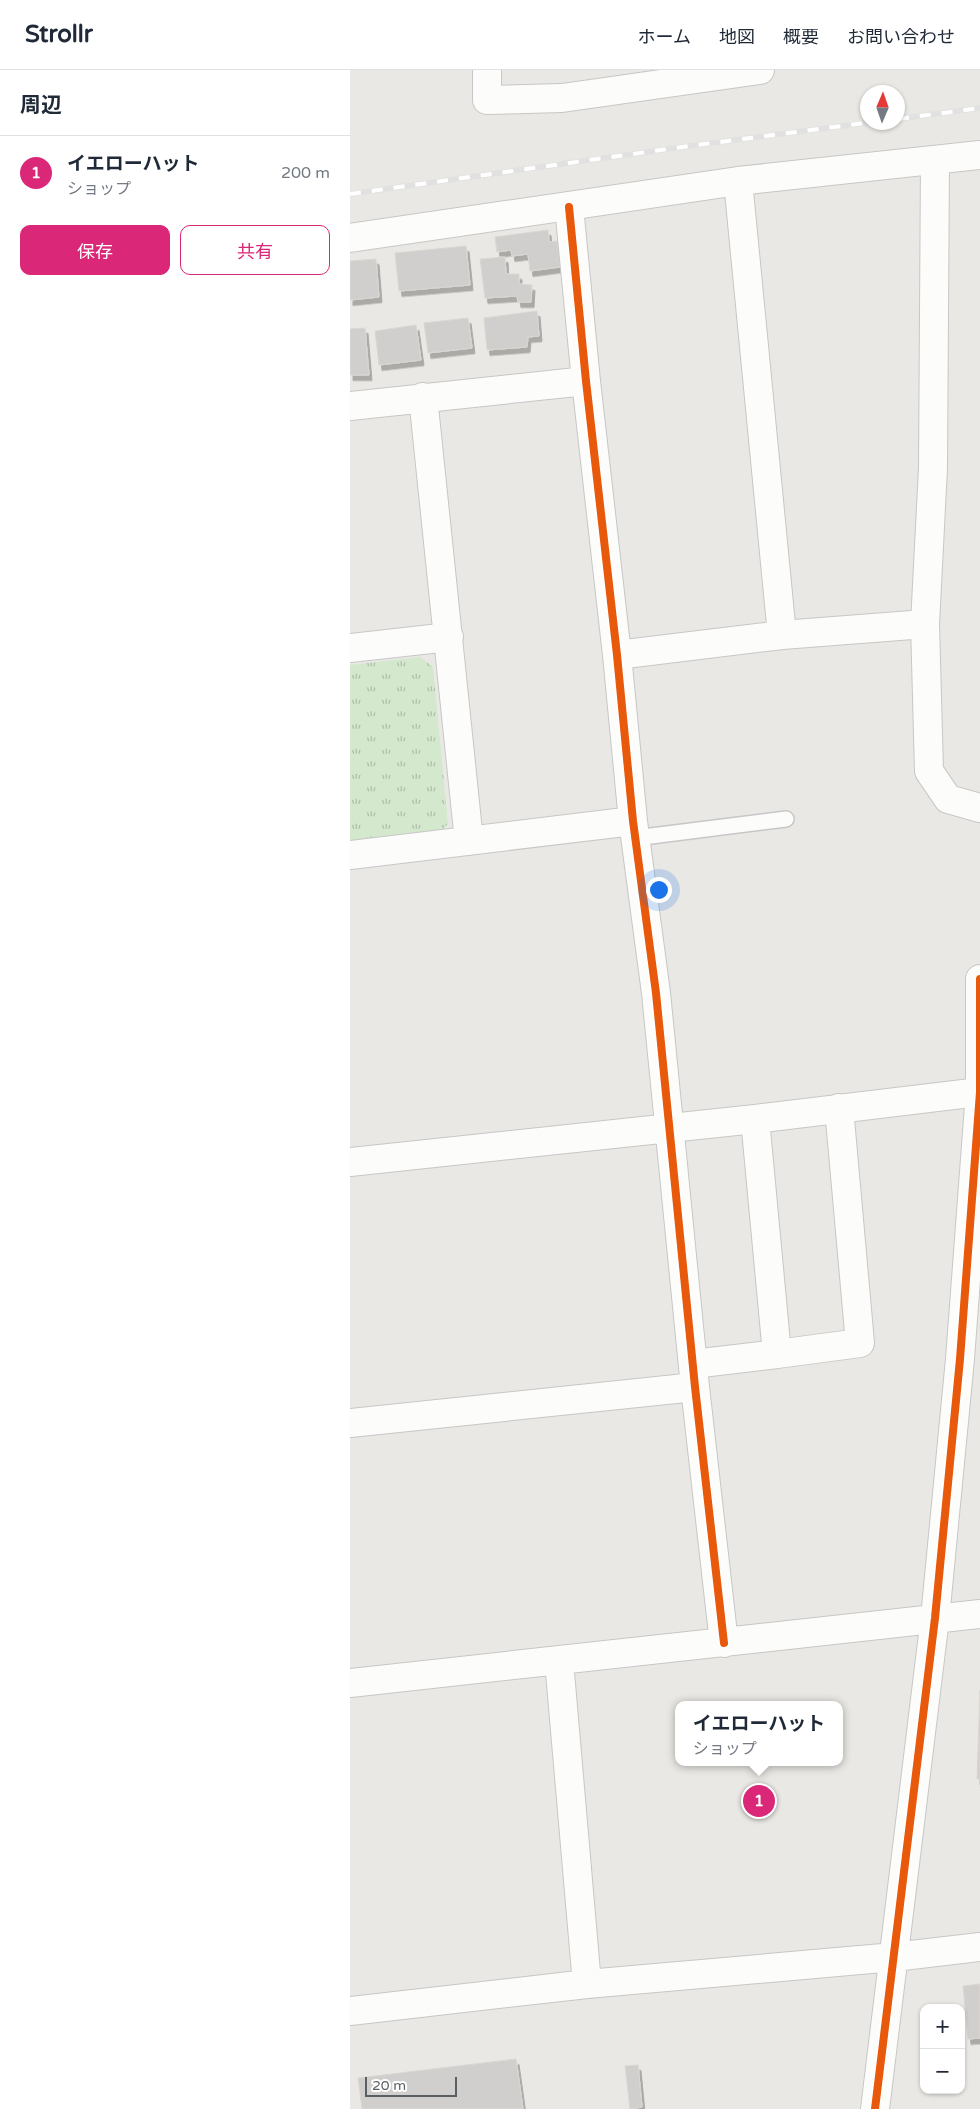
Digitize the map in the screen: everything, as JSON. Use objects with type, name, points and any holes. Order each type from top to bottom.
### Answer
[{"type":"street","points":[[487,70],[487,100],[562,98],[648,79],[760,70]]},
{"type":"street","points":[[350,238],[738,181],[980,154]]},
{"type":"street","points":[[935,160],[933,468],[924,624],[929,771],[948,799],[980,808]]},
{"type":"street","points":[[738,181],[782,636]]},
{"type":"street","points":[[569,207],[634,830],[656,993],[694,1375],[724,1642]]},
{"type":"street","points":[[350,406],[586,381]]},
{"type":"street","points":[[424,397],[470,840]]},
{"type":"street","points":[[617,654],[782,636],[924,624]]},
{"type":"street","points":[[350,648],[449,637]]},
{"type":"street","points":[[350,855],[470,840],[634,830]]},
{"type":"street","points":[[874,2109],[935,1618],[960,1359],[980,1092],[980,979]]},
{"type":"street","points":[[350,1162],[756,1119],[980,1092]]},
{"type":"street","points":[[350,1424],[694,1375],[777,1354],[860,1344],[839,1108]]},
{"type":"street","points":[[756,1119],[777,1354]]},
{"type":"street","points":[[350,1683],[980,1614]]},
{"type":"street","points":[[559,1661],[587,1984]]},
{"type":"street","points":[[350,2011],[587,1984],[894,1957],[980,1947]]},
{"type":"lane","points":[[634,830],[786,819]]},
{"type":"green space","points":[[420,657],[433,667],[448,824],[440,832],[350,842],[350,665]]},
{"type":"building","points":[[548,230],[549,242],[557,241],[560,267],[530,271],[528,254],[512,256],[511,250],[497,252],[495,237]]},
{"type":"building","points":[[466,246],[470,285],[399,291],[395,253]]},
{"type":"building","points":[[505,257],[506,274],[519,274],[519,284],[532,285],[531,302],[518,302],[517,296],[485,298],[480,259]]},
{"type":"building","points":[[376,259],[379,297],[350,300],[350,261]]},
{"type":"building","points":[[537,311],[539,336],[528,337],[527,347],[487,350],[484,318]]},
{"type":"building","points":[[468,318],[472,348],[428,353],[424,323]]},
{"type":"building","points":[[416,325],[421,360],[379,365],[375,331]]},
{"type":"building","points":[[365,328],[369,375],[350,375],[350,329]]},
{"type":"building","points":[[980,1690],[980,1778],[977,1779]]},
{"type":"building","points":[[980,1984],[980,2038],[968,2039],[963,1986]]},
{"type":"building","points":[[516,2059],[523,2109],[362,2109],[358,2078]]},
{"type":"building","points":[[638,2065],[642,2107],[630,2109],[625,2066]]},
{"type":"railway","points":[[905,118],[980,108]]},
{"type":"railway","points":[[350,194],[860,124]]},
{"type":"cycle path","points":[[569,207],[633,821],[656,993],[695,1387],[724,1643]]},
{"type":"cycle path","points":[[875,2109],[935,1618],[960,1359],[980,1092],[980,979]]},
{"type":"place","name":"イエローハット","points":[[759,1801]]}]
